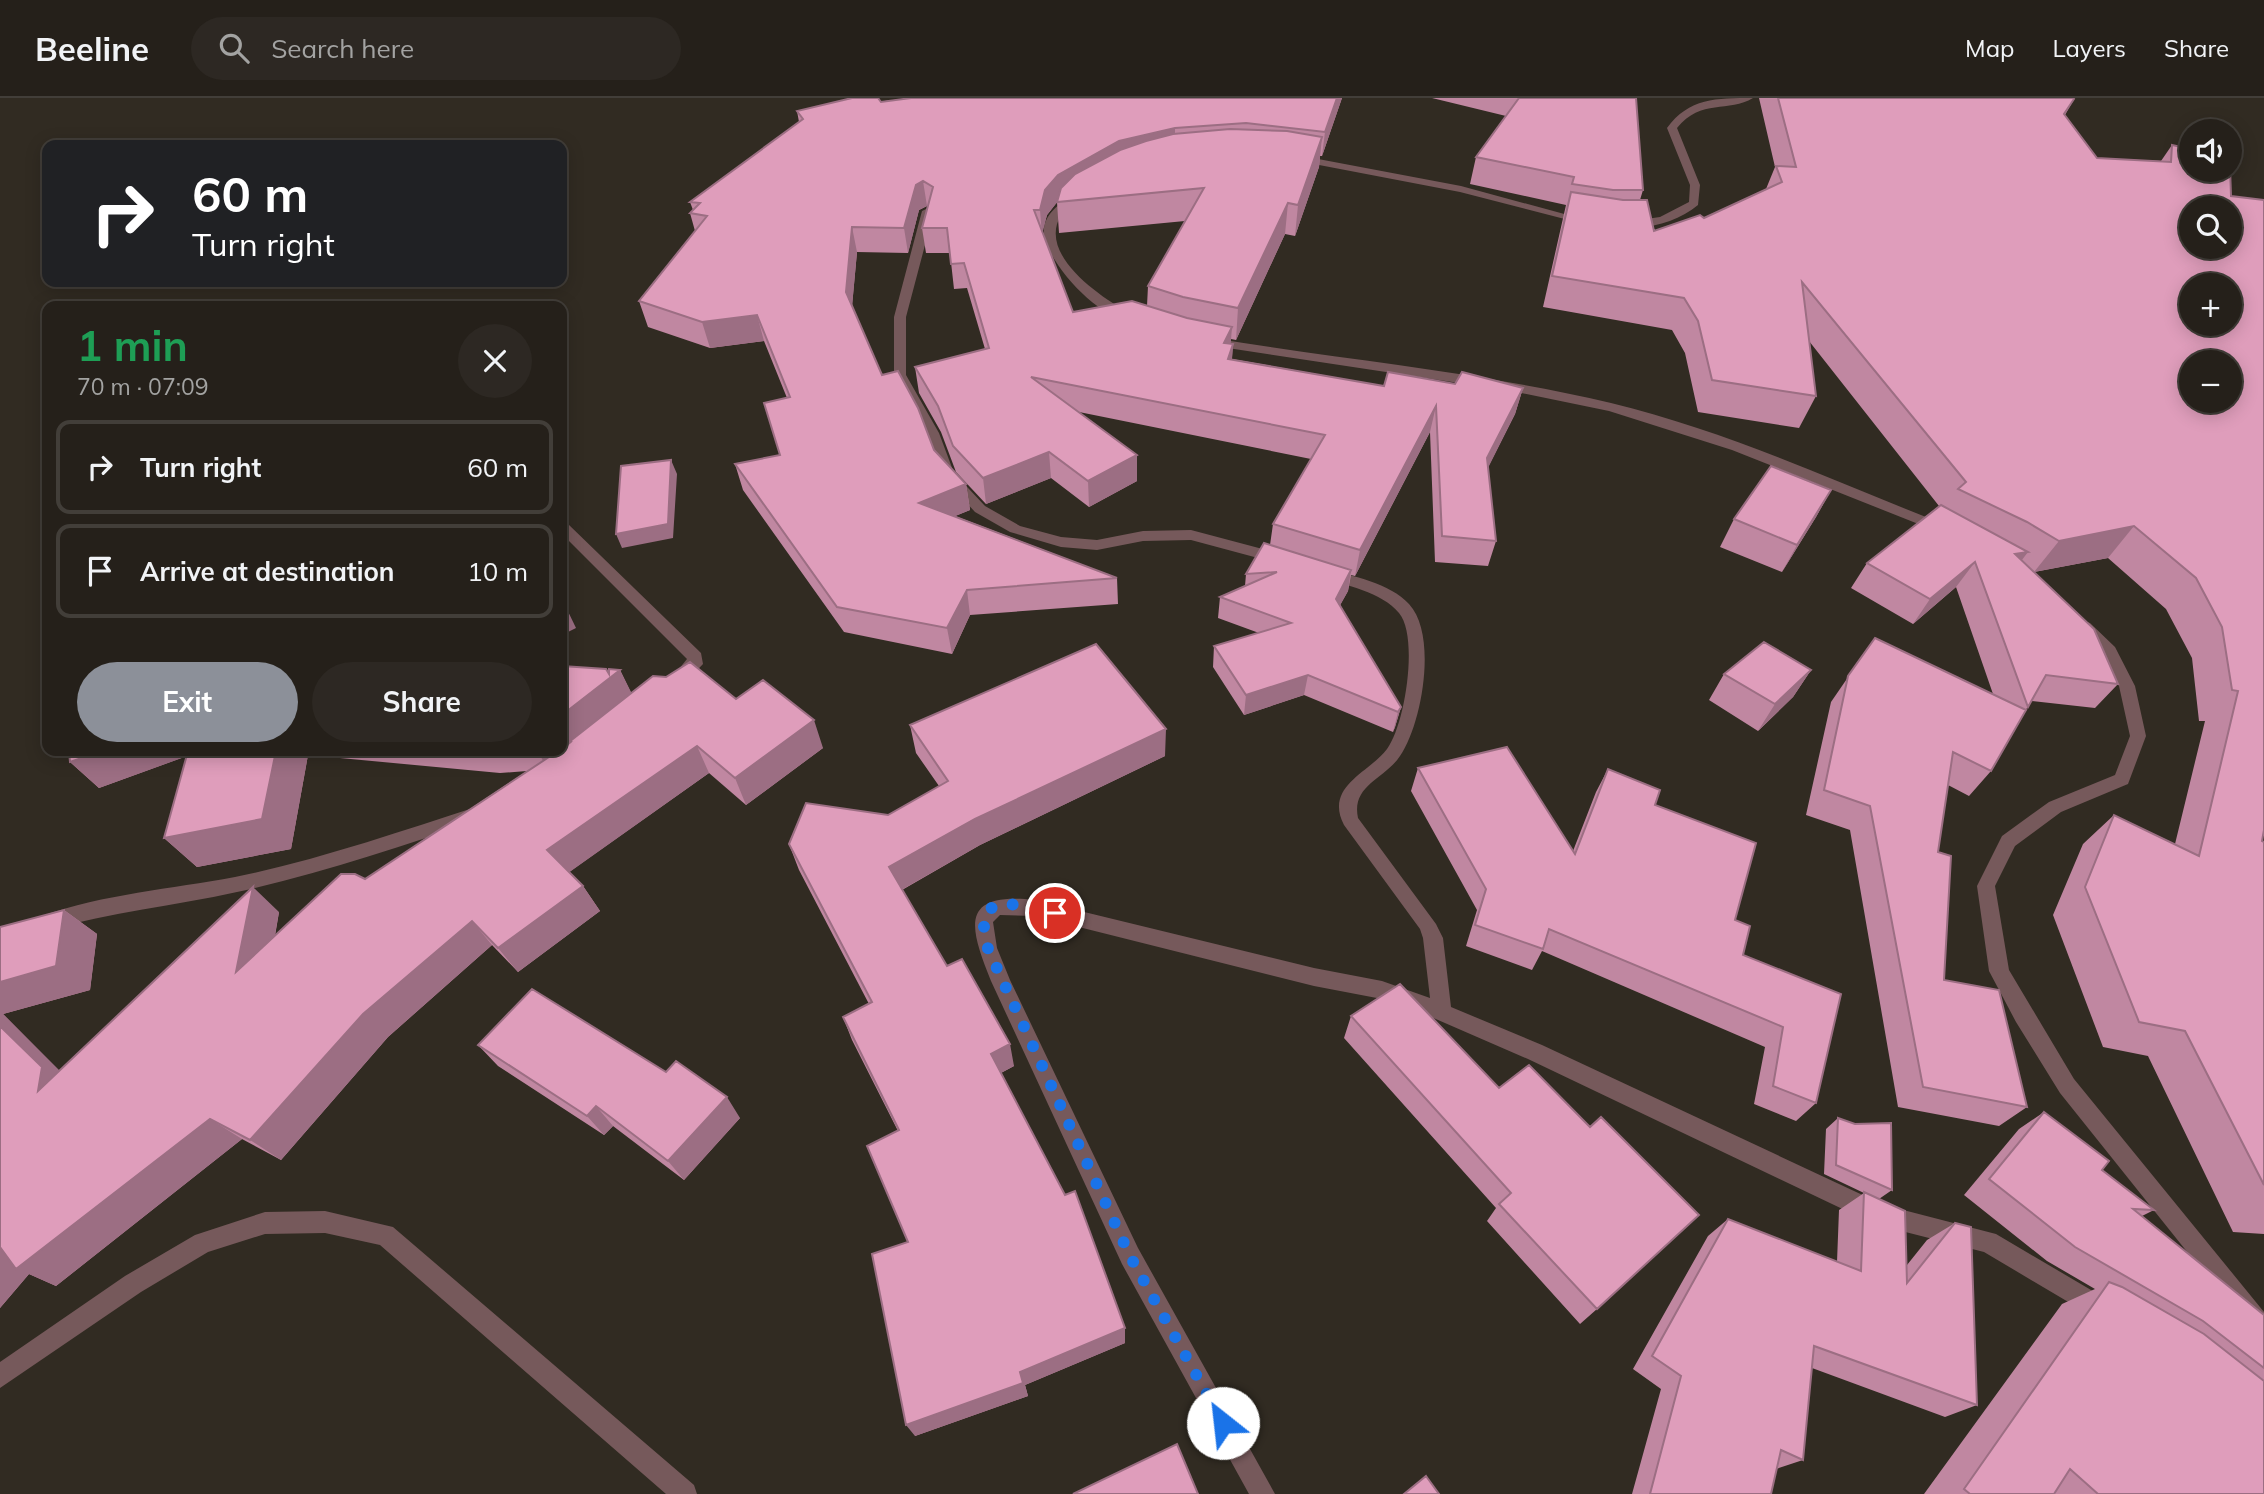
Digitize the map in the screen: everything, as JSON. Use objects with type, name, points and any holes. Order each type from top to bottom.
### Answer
[{"type":"street","points":[[1281,158],[1305,159],[1461,189],[1603,224],[1646,224],[1683,213],[1694,203],[1695,185],[1672,128],[1679,113],[1696,104],[1748,98]]},
{"type":"street","points":[[1087,190],[1065,202],[1050,221],[1050,243],[1070,278],[1105,306],[1142,325]]},
{"type":"street","points":[[928,211],[900,317],[900,375],[932,433],[948,475],[980,509],[1014,529],[1061,542],[1097,545],[1143,536],[1191,535],[1301,566],[1388,597],[1406,609],[1414,625],[1416,663],[1406,728],[1393,754],[1353,789],[1347,798],[1346,809],[1350,820],[1427,923],[1433,938],[1442,1013]]},
{"type":"street","points":[[1190,338],[1326,362],[1511,386],[1613,407],[1760,456],[1952,534]]},
{"type":"street","points":[[567,531],[696,659],[691,669],[660,696]]},
{"type":"street","points":[[2069,613],[2109,652],[2127,686],[2138,736],[2122,779],[2055,807],[2008,841],[1986,886],[1999,971],[2023,1016],[2067,1086],[2264,1330]]},
{"type":"street","points":[[26,929],[90,910],[238,884],[491,811]]},
{"type":"street","points":[[1263,1494],[1130,1256],[997,970],[988,949],[983,919],[989,909],[998,904],[1035,908],[1314,977],[1382,990],[1535,1052],[1882,1216],[1988,1242],[2114,1316]]},
{"type":"street","points":[[0,1376],[133,1284],[203,1242],[265,1223],[325,1222],[384,1236],[685,1494]]},
{"type":"building","points":[[852,98],[878,98],[881,102],[911,98],[1337,98],[1325,132],[1246,123],[1175,128],[1119,141],[1058,175],[1045,190],[1040,210],[1034,210],[1073,312],[1132,301],[1187,318],[1232,327],[1224,343],[1233,344],[1228,359],[1384,386],[1388,372],[1455,384],[1462,372],[1523,388],[1487,458],[1496,541],[1442,536],[1436,406],[1360,550],[1273,524],[1325,435],[1031,377],[1137,455],[1088,481],[1049,452],[983,478],[953,446],[938,406],[915,367],[989,348],[964,263],[951,264],[947,228],[922,228],[933,187],[923,181],[916,185],[904,228],[852,227],[846,292],[882,375],[898,371],[918,408],[934,450],[966,484],[919,503],[1117,578],[967,590],[947,628],[837,607],[735,464],[780,455],[764,403],[790,397],[757,315],[702,322],[639,301],[707,216],[690,213],[700,203],[690,202],[803,119],[797,111]]},
{"type":"building","points":[[1519,98],[1636,98],[1643,190],[1613,190],[1572,184],[1574,177],[1476,157]]},
{"type":"building","points":[[1778,98],[2073,98],[2064,114],[2097,158],[2171,162],[2172,145],[2179,146],[2179,182],[2231,182],[2231,196],[2179,196],[2179,259],[2242,259],[2242,197],[2264,200],[2264,1185],[2185,1031],[2139,1022],[2085,887],[2114,815],[2199,856],[2238,691],[2232,690],[2222,627],[2196,578],[2134,526],[2059,541],[2027,522],[1958,489],[1966,482],[1802,282],[1816,396],[1712,380],[1698,321],[1684,298],[1552,276],[1571,192],[1623,200],[1647,200],[1654,231],[1700,215],[1704,218],[1782,182],[1776,166],[1796,167]]},
{"type":"building","points":[[1230,129],[1287,131],[1322,137],[1298,205],[1288,203],[1238,308],[1183,297],[1148,286],[1204,188],[1057,202],[1061,188],[1075,174],[1120,150],[1173,134]]},
{"type":"building","points":[[671,460],[668,524],[616,534],[621,466]]},
{"type":"building","points":[[1771,466],[1831,490],[1797,545],[1734,519]]},
{"type":"building","points":[[1941,505],[2028,552],[2015,554],[2094,629],[2118,684],[2046,675],[2028,707],[1975,562],[1930,599],[1867,563]]},
{"type":"building","points":[[1264,543],[1351,570],[1336,599],[1401,707],[1398,712],[1308,675],[1246,695],[1214,646],[1291,623],[1220,597],[1277,572],[1246,574]]},
{"type":"building","points":[[1875,638],[2026,710],[1991,771],[1953,752],[1938,852],[1951,856],[1944,980],[1999,990],[2027,1107],[1923,1087],[1870,806],[1824,790],[1848,676]]},
{"type":"building","points":[[1764,642],[1811,670],[1775,704],[1724,674]]},
{"type":"building","points":[[1096,644],[1166,729],[975,819],[889,867],[947,966],[962,959],[1010,1044],[991,1054],[1065,1195],[1075,1191],[1125,1328],[1020,1372],[1023,1383],[906,1425],[872,1254],[908,1242],[867,1146],[899,1130],[843,1017],[872,1002],[789,844],[806,803],[888,815],[948,781],[910,725]]},
{"type":"building","points":[[690,662],[736,699],[763,680],[814,720],[735,778],[697,746],[547,850],[583,886],[498,948],[472,921],[363,1014],[250,1140],[210,1119],[16,1269],[0,1247],[0,1026],[42,1067],[38,1091],[253,887],[236,972],[341,874],[355,874],[365,879],[550,756],[567,756],[567,745],[572,741],[569,742],[653,676],[666,677]]},
{"type":"building","points":[[567,666],[606,669],[609,674],[609,669],[620,670],[567,711]]},
{"type":"building","points":[[1507,747],[1575,854],[1608,769],[1660,790],[1655,805],[1756,843],[1735,920],[1750,926],[1743,955],[1841,994],[1816,1103],[1773,1086],[1783,1027],[1549,929],[1543,949],[1475,925],[1486,889],[1418,768]]},
{"type":"building","points":[[69,756],[87,756],[70,762]]},
{"type":"building","points":[[187,756],[275,756],[262,819],[164,838]]},
{"type":"building","points":[[64,910],[56,966],[0,982],[0,927]]},
{"type":"building","points":[[1400,984],[1499,1088],[1529,1065],[1590,1127],[1601,1117],[1699,1215],[1597,1309],[1499,1204],[1511,1193],[1351,1016]]},
{"type":"building","points":[[532,989],[666,1072],[676,1061],[727,1097],[668,1161],[596,1106],[587,1116],[478,1045]]},
{"type":"building","points":[[2044,1112],[2109,1161],[2102,1170],[2154,1210],[2133,1209],[2264,1315],[2264,1368],[2203,1321],[2075,1247],[1989,1179]]},
{"type":"building","points":[[1838,1118],[1855,1124],[1891,1123],[1892,1190],[1836,1165]]},
{"type":"building","points":[[1864,1192],[1905,1211],[1907,1283],[1955,1223],[1971,1227],[1977,1405],[1814,1346],[1803,1460],[1781,1450],[1771,1494],[1650,1494],[1681,1376],[1652,1356],[1728,1219],[1861,1271]]},
{"type":"building","points":[[2109,1282],[2204,1334],[2264,1381],[2264,1494],[2098,1494],[2070,1469],[2054,1494],[1970,1494],[1964,1489]]},
{"type":"building","points":[[1177,1444],[1198,1494],[1073,1494]]},
{"type":"building","points":[[1426,1476],[1439,1494],[1404,1494]]},
{"type":"route","points":[[1055,913],[1014,904],[998,904],[989,909],[983,919],[988,949],[1130,1256],[1223,1423]]}]
